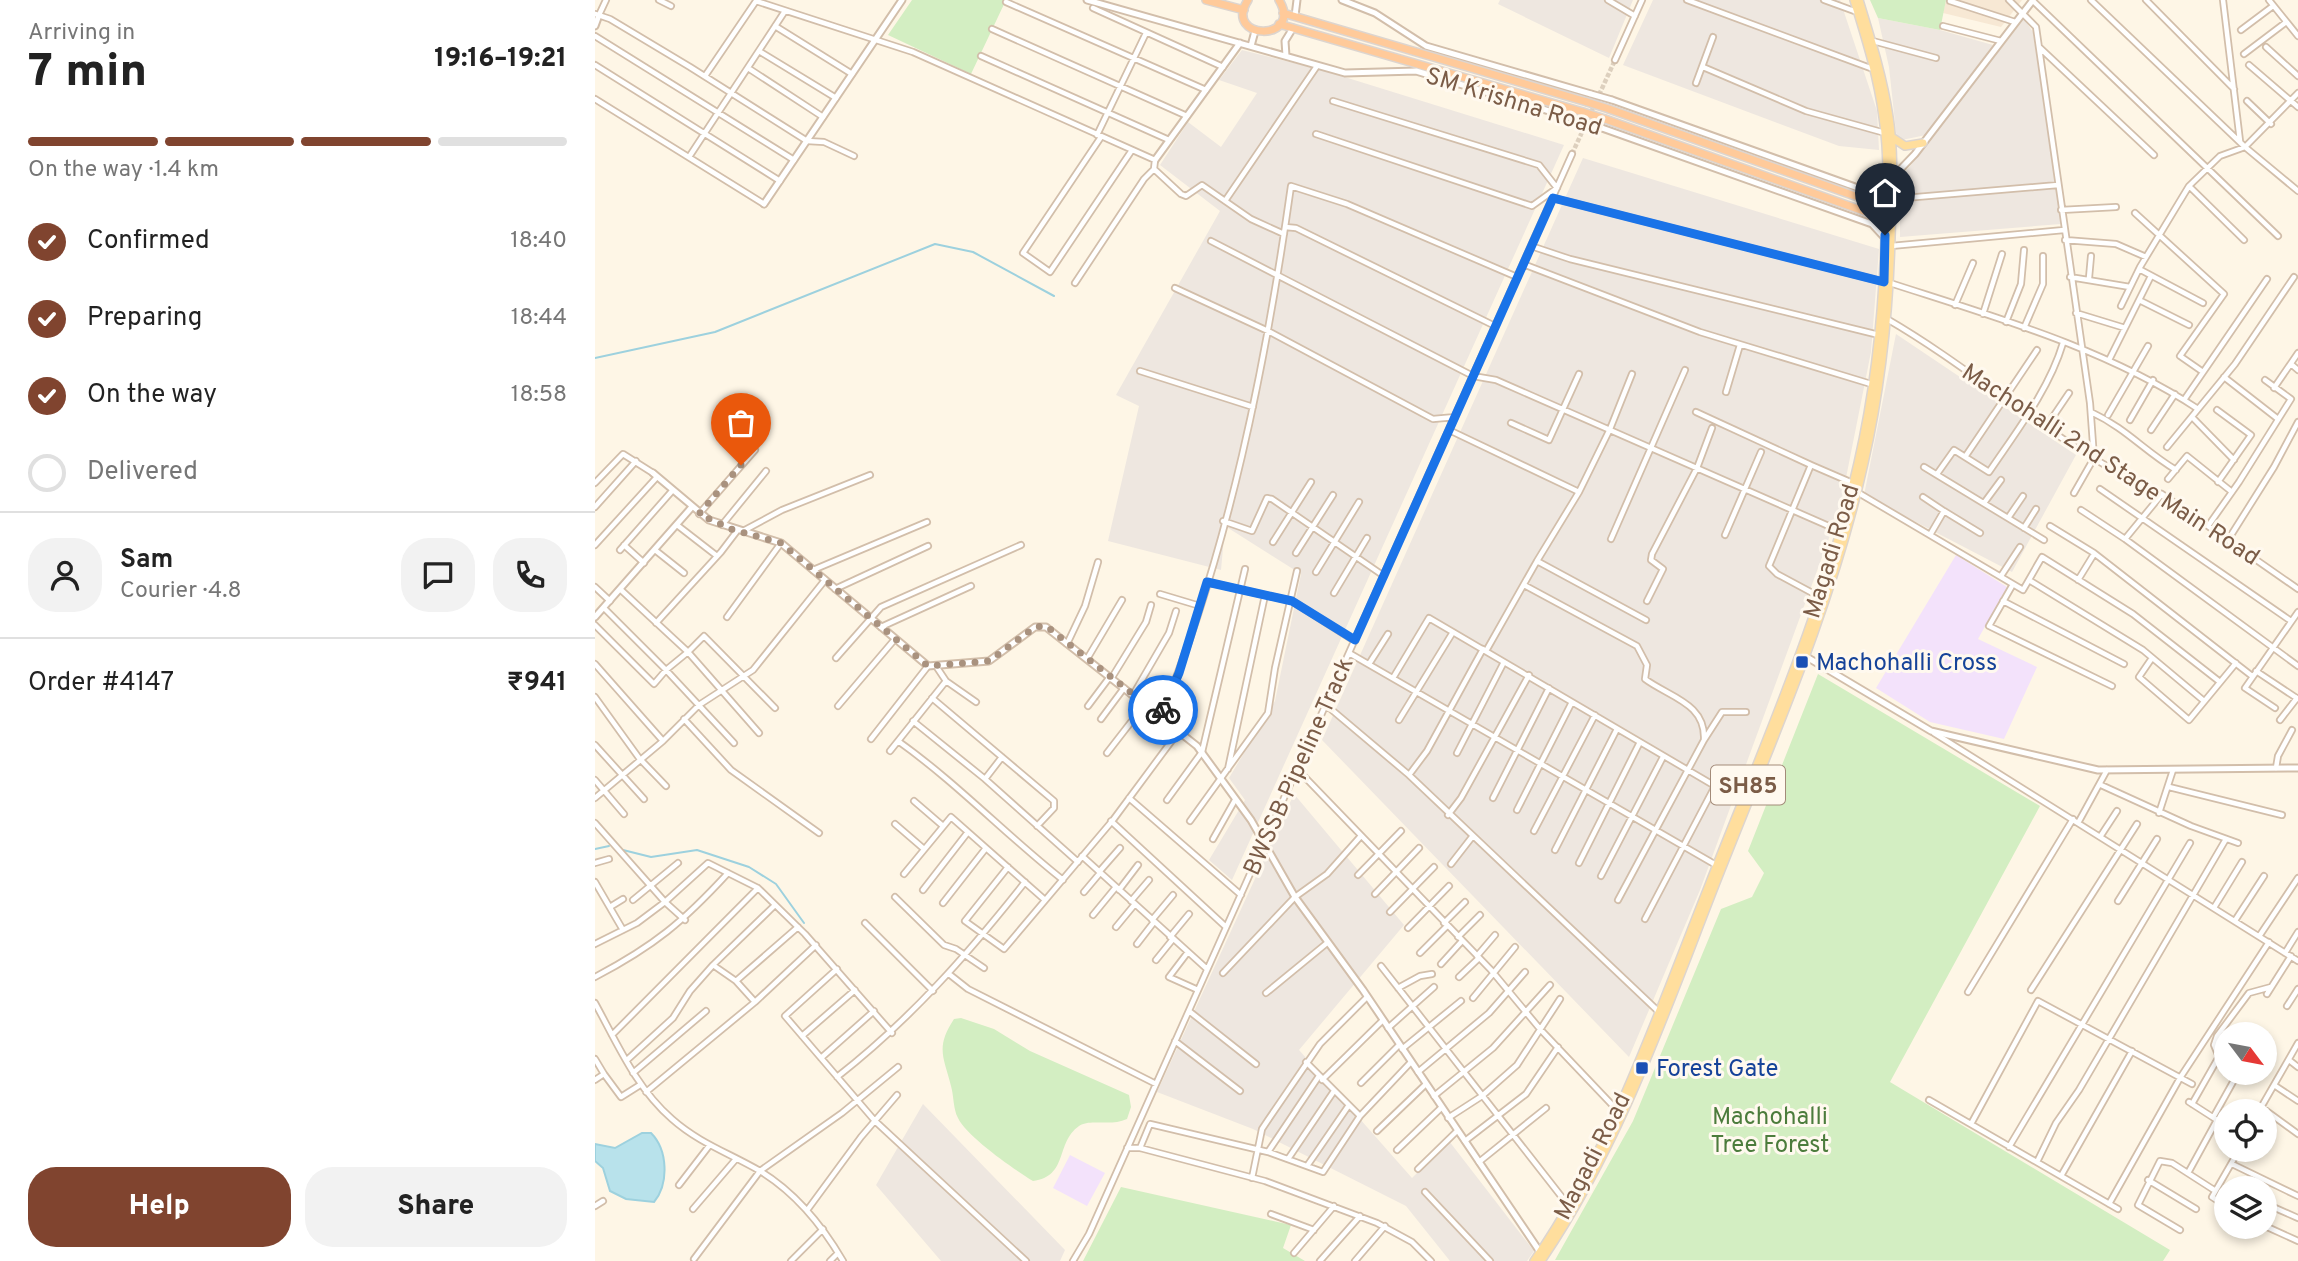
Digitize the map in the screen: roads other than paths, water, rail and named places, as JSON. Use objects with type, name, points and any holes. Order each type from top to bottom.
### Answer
[{"type":"highway","points":[[1206,0],[1245,3],[1246,22],[1255,31],[1266,32],[1279,24],[1283,13],[1279,0]]},
{"type":"highway","name":"SM Krishna Road","points":[[1283,13],[1591,103],[1886,207]]},
{"type":"highway","name":"SM Krishna Road","points":[[1279,24],[1587,113],[1886,219]]},
{"type":"main road","name":"Magadi Road","points":[[1854,0],[1877,71]]},
{"type":"main road","name":"Magadi Road","points":[[1534,1261],[1543,1258],[1587,1187],[1637,1079],[1801,654],[1856,487],[1887,319],[1888,243],[1892,199],[1888,134],[1872,41],[1859,0]]},
{"type":"main road","points":[[1888,134],[1905,146],[1923,143]]},
{"type":"main road","name":"Magadi Road","points":[[1888,243],[1886,207],[1889,179]]},
{"type":"main road","name":"Magadi Road","points":[[1543,1258],[1617,1110],[1801,654],[1856,487],[1887,283]]},
{"type":"street","points":[[595,26],[597,14],[606,0]]},
{"type":"street","points":[[659,0],[671,6]]},
{"type":"street","points":[[772,7],[775,0]]},
{"type":"street","points":[[595,99],[764,204],[902,0]]},
{"type":"street","name":"SM Krishna Road","points":[[1087,0],[1317,66],[1354,74],[1416,71],[1580,120],[1872,223],[1888,243]]},
{"type":"street","points":[[1296,16],[1297,0]]},
{"type":"street","name":"SM Krishna Road","points":[[1342,0],[1375,13],[1426,46],[1612,100],[1872,193],[1889,179]]},
{"type":"street","points":[[1608,0],[1635,16]]},
{"type":"street","points":[[1615,60],[1642,0]]},
{"type":"street","points":[[1687,0],[1877,71]]},
{"type":"street","points":[[1824,0],[1857,12]]},
{"type":"street","points":[[2009,0],[2036,27],[2091,412],[2094,458],[2074,493]]},
{"type":"street","points":[[1889,179],[1923,143],[2033,0],[2278,236]]},
{"type":"street","points":[[2091,0],[2245,148],[2298,191]]},
{"type":"street","points":[[2146,0],[2235,89]]},
{"type":"street","points":[[2223,0],[2240,142]]},
{"type":"street","points":[[2269,0],[2298,36]]},
{"type":"street","points":[[705,76],[756,1],[877,38],[1155,160]]},
{"type":"street","points":[[1950,1],[2015,22]]},
{"type":"street","points":[[1006,2],[1206,90]]},
{"type":"street","points":[[2241,30],[2273,6]]},
{"type":"street","points":[[1093,8],[1223,67]]},
{"type":"street","points":[[689,157],[785,11]]},
{"type":"street","points":[[597,14],[705,76],[807,141],[824,142],[854,156]]},
{"type":"street","points":[[2243,54],[2285,23]]},
{"type":"street","points":[[775,26],[852,74]]},
{"type":"street","points":[[1943,26],[2001,41]]},
{"type":"street","points":[[1286,56],[1285,41],[1293,28]]},
{"type":"street","points":[[992,29],[1188,116]]},
{"type":"street","points":[[1251,46],[1255,31]]},
{"type":"street","points":[[1132,150],[1050,272],[1023,253],[1099,136],[1107,113],[1146,33]]},
{"type":"street","points":[[595,36],[794,160]]},
{"type":"street","points":[[1696,83],[1713,37]]},
{"type":"street","points":[[1872,41],[1936,58]]},
{"type":"street","points":[[1075,283],[1144,179],[1154,169],[1155,160],[1240,43]]},
{"type":"street","points":[[2039,46],[2154,155]]},
{"type":"street","points":[[2266,47],[2298,76]]},
{"type":"street","points":[[759,51],[836,98]]},
{"type":"street","points":[[981,56],[1169,141]]},
{"type":"street","points":[[595,65],[780,181]]},
{"type":"street","points":[[2249,65],[2298,107]]},
{"type":"street","points":[[1225,201],[1317,66]]},
{"type":"street","points":[[1703,67],[1806,111],[1888,134]]},
{"type":"street","points":[[748,68],[823,117]]},
{"type":"street","points":[[2121,306],[2139,269],[2189,186],[2220,156],[2245,148],[2298,93]]},
{"type":"street","points":[[1316,134],[1532,206],[1557,188],[1539,165],[1333,101]]},
{"type":"street","points":[[2247,101],[2271,124]]},
{"type":"street","points":[[1587,113],[1591,103]]},
{"type":"street","name":"BWSSB Pipeline Track","points":[[1073,1261],[1089,1234],[1572,155]]},
{"type":"street","points":[[1154,169],[1181,194],[1186,196],[1202,185],[1251,219],[1285,231],[1296,228],[1495,327]]},
{"type":"street","points":[[1892,199],[2058,185]]},
{"type":"street","points":[[1161,716],[1200,606],[1253,407],[1278,275],[1291,186],[1347,204],[1517,277]]},
{"type":"street","points":[[2189,186],[2244,240]]},
{"type":"street","points":[[1553,198],[1887,283],[1983,314],[2109,360],[2153,380],[2198,409]]},
{"type":"street","points":[[2061,210],[2116,207]]},
{"type":"street","points":[[2136,213],[2224,294],[2181,356],[2203,372]]},
{"type":"street","points":[[1888,243],[2064,230]]},
{"type":"street","points":[[2065,240],[2116,244],[2146,257]]},
{"type":"street","points":[[1211,241],[1473,376],[1496,380],[1840,531]]},
{"type":"street","points":[[1531,246],[1570,259],[1879,335]]},
{"type":"street","points":[[2006,322],[2021,284],[2024,250]]},
{"type":"street","points":[[1983,314],[2002,254]]},
{"type":"street","points":[[2024,328],[2043,284],[2043,256]]},
{"type":"street","points":[[2089,278],[2091,256]]},
{"type":"street","points":[[1955,305],[1973,263]]},
{"type":"street","points":[[1523,264],[1562,282],[1740,345],[1871,384]]},
{"type":"street","points":[[2139,269],[2203,303]]},
{"type":"street","points":[[2109,360],[2151,276]]},
{"type":"street","points":[[2070,277],[2089,278],[2130,287]]},
{"type":"street","points":[[2167,447],[2224,377],[2294,277]]},
{"type":"street","points":[[2183,400],[2267,279]]},
{"type":"street","points":[[1175,288],[1268,331],[1433,419],[1455,417]]},
{"type":"street","points":[[2139,300],[2189,325]]},
{"type":"street","points":[[2076,313],[2125,328]]},
{"type":"street","name":"Machohalli 2nd Stage Main Road","points":[[1887,319],[1935,348],[2046,427],[2145,491],[2162,494],[2298,589]]},
{"type":"street","points":[[1937,474],[1954,450],[1989,472],[2028,414],[2057,360],[2063,343]]},
{"type":"street","points":[[1726,392],[1740,345]]},
{"type":"street","points":[[2108,415],[2148,346]]},
{"type":"street","points":[[1965,457],[2037,350]]},
{"type":"street","points":[[2274,388],[2298,353]]},
{"type":"street","points":[[2291,364],[2298,370]]},
{"type":"street","points":[[1611,539],[1685,370]]},
{"type":"street","points":[[1140,371],[1253,407]]},
{"type":"street","points":[[1511,423],[1549,440],[1580,374]]},
{"type":"street","points":[[1409,775],[1450,711],[1579,492],[1610,429],[1632,374]]},
{"type":"street","points":[[2224,377],[2278,419]]},
{"type":"street","points":[[2130,420],[2153,380]]},
{"type":"street","points":[[2208,526],[2291,399],[2265,380]]},
{"type":"street","points":[[2046,427],[2069,393]]},
{"type":"street","points":[[2151,430],[2175,394]]},
{"type":"street","points":[[2217,410],[2251,435],[2218,482]]},
{"type":"street","points":[[1696,412],[1856,487],[1930,535],[2001,576],[2012,586],[2023,590],[2042,557],[2133,614],[2220,682]]},
{"type":"street","points":[[2091,412],[2117,425],[2154,457],[2176,470]]},
{"type":"street","points":[[2192,417],[2234,460]]},
{"type":"street","points":[[2228,540],[2274,467],[2298,422]]},
{"type":"street","points":[[1647,601],[1663,569],[1651,561],[1652,554],[1697,468],[1712,428]]},
{"type":"street","points":[[1449,430],[1579,492]]},
{"type":"street","points":[[699,514],[755,450]]},
{"type":"street","points":[[1725,535],[1761,452]]},
{"type":"street","points":[[595,483],[624,454],[655,475],[699,514],[721,526],[781,543],[928,666],[989,661],[1035,627],[1046,626],[1086,660],[1161,716],[1202,752],[1251,820],[1263,845],[1296,897],[1383,1020],[1543,1258]]},
{"type":"street","points":[[2168,479],[2187,456],[2232,492]]},
{"type":"street","points":[[595,507],[636,461]]},
{"type":"street","points":[[1811,465],[1769,568],[1818,596]]},
{"type":"street","points":[[1924,467],[2044,540]]},
{"type":"street","points":[[721,526],[766,471]]},
{"type":"street","points":[[595,545],[655,475]]},
{"type":"street","points":[[656,624],[740,531],[773,514],[870,475]]},
{"type":"street","points":[[1985,503],[2001,480]]},
{"type":"street","points":[[1273,542],[1311,482]]},
{"type":"street","points":[[2100,489],[2291,621]]},
{"type":"street","points":[[644,563],[622,547],[672,491]]},
{"type":"street","points":[[2125,539],[2162,494]]},
{"type":"street","points":[[1296,553],[1315,528],[1333,495]]},
{"type":"street","points":[[2008,518],[2023,496]]},
{"type":"street","points":[[1923,497],[1980,533]]},
{"type":"street","points":[[1223,521],[1252,531],[1267,498],[1384,576]]},
{"type":"street","points":[[1316,572],[1359,502]]},
{"type":"street","points":[[595,617],[691,508]]},
{"type":"street","points":[[2024,528],[2036,509]]},
{"type":"street","points":[[2081,510],[2125,539],[2298,666]]},
{"type":"street","points":[[1930,535],[1944,511]]},
{"type":"street","points":[[813,570],[927,522]]},
{"type":"street","points":[[677,526],[717,556]]},
{"type":"street","points":[[2050,526],[2094,553],[2252,676]]},
{"type":"street","points":[[1334,593],[1367,538]]},
{"type":"street","points":[[727,617],[781,543]]},
{"type":"street","points":[[836,658],[881,607],[1021,545]]},
{"type":"street","points":[[835,589],[928,546]]},
{"type":"street","points":[[2001,576],[2021,547]]},
{"type":"street","points":[[655,551],[684,573]]},
{"type":"street","points":[[2078,580],[2094,553]]},
{"type":"street","points":[[1537,561],[1646,620]]},
{"type":"street","points":[[1067,644],[1085,606],[1098,562]]},
{"type":"street","points":[[1167,800],[1202,752],[1245,569]]},
{"type":"street","points":[[1191,821],[1268,713],[1275,668],[1297,571]]},
{"type":"street","points":[[595,798],[639,758],[663,741],[699,705],[753,670],[825,580]]},
{"type":"street","points":[[2029,580],[2152,658],[2204,701]]},
{"type":"street","points":[[1207,582],[1292,601],[1355,640]]},
{"type":"street","points":[[1524,585],[1637,646],[1647,665],[1645,679],[1685,700],[1693,708],[1705,729],[1704,740]]},
{"type":"street","points":[[880,627],[971,586]]},
{"type":"street","points":[[2012,586],[1989,626],[2112,686]]},
{"type":"street","points":[[595,587],[610,601]]},
{"type":"street","points":[[620,589],[688,652],[759,733]]},
{"type":"street","points":[[1160,594],[1200,606]]},
{"type":"street","points":[[1228,769],[1265,595]]},
{"type":"street","points":[[1086,660],[1122,600]]},
{"type":"street","points":[[2003,601],[2124,664]]},
{"type":"street","points":[[1088,706],[1110,678],[1146,622],[1151,605]]},
{"type":"street","points":[[604,608],[733,743]]},
{"type":"street","points":[[1133,695],[1170,633],[1176,611]]},
{"type":"street","points":[[2274,708],[2245,688],[2297,615]]},
{"type":"street","points":[[1393,678],[1429,618],[1529,675],[1639,744],[1741,801]]},
{"type":"street","points":[[595,625],[654,684],[704,636],[745,674],[775,708]]},
{"type":"street","points":[[1399,720],[1453,632]]},
{"type":"street","points":[[1369,664],[1388,634]]},
{"type":"street","points":[[838,706],[895,639]]},
{"type":"street","points":[[1349,653],[1716,865]]},
{"type":"street","points":[[1801,654],[1931,730],[2119,849],[2236,919],[2298,961]]},
{"type":"street","points":[[2152,658],[2139,677],[2189,720],[2236,663]]},
{"type":"street","points":[[1457,752],[1504,662]]},
{"type":"street","points":[[595,664],[663,741]]},
{"type":"street","points":[[871,739],[928,666]]},
{"type":"street","points":[[936,666],[946,681],[976,702]]},
{"type":"street","points":[[2256,671],[2297,699],[2280,720]]},
{"type":"street","points":[[1448,815],[1529,675]]},
{"type":"street","points":[[890,751],[946,681]]},
{"type":"street","points":[[1101,719],[1124,688]]},
{"type":"street","points":[[1493,798],[1549,688]]},
{"type":"street","points":[[595,697],[639,758],[666,786]]},
{"type":"street","points":[[932,698],[1056,804],[1037,826]]},
{"type":"street","points":[[1517,810],[1572,702]]},
{"type":"street","points":[[1107,753],[1145,703]]},
{"type":"street","points":[[1326,705],[1409,775],[1448,815],[1658,1011]]},
{"type":"street","points":[[1618,900],[1704,740],[1722,712],[1746,712]]},
{"type":"street","points":[[1534,831],[1595,715]]},
{"type":"street","points":[[684,719],[731,770],[819,833]]},
{"type":"street","points":[[913,721],[985,779],[1078,862]]},
{"type":"street","points":[[1555,850],[1616,729]]},
{"type":"street","points":[[1931,730],[2107,770],[2298,768]]},
{"type":"street","points":[[2276,768],[2278,756],[2292,730]]},
{"type":"street","points":[[1008,867],[965,921],[1004,949],[1111,821],[1179,731]]},
{"type":"street","points":[[898,741],[935,767],[1025,851],[1063,880]]},
{"type":"street","points":[[1579,863],[1639,744]]},
{"type":"street","points":[[595,745],[644,799]]},
{"type":"street","points":[[985,779],[1002,757]]},
{"type":"street","points":[[1601,876],[1663,757]]},
{"type":"street","points":[[1297,769],[1478,957],[1540,1029],[1617,1110]]},
{"type":"street","points":[[1968,992],[2075,821],[2101,785],[2107,770]]},
{"type":"street","points":[[2159,813],[2173,770]]},
{"type":"street","points":[[595,780],[624,814]]},
{"type":"street","points":[[2101,785],[2159,813],[2238,843]]},
{"type":"street","points":[[1645,919],[1715,786]]},
{"type":"street","points":[[2169,788],[2282,815]]},
{"type":"street","points":[[1129,798],[1241,895]]},
{"type":"street","points":[[1213,839],[1235,800]]},
{"type":"street","points":[[913,801],[943,826]]},
{"type":"street","points":[[2100,837],[2117,811]]},
{"type":"street","points":[[904,874],[951,817],[1045,901]]},
{"type":"street","points":[[1111,821],[1226,927]]},
{"type":"street","points":[[595,823],[651,888],[685,920]]},
{"type":"street","points":[[895,824],[925,849]]},
{"type":"street","points":[[2031,990],[2137,824]]},
{"type":"street","points":[[1358,875],[1401,831]]},
{"type":"street","points":[[923,890],[968,832]]},
{"type":"street","points":[[1084,892],[1127,836]]},
{"type":"street","points":[[1223,973],[1296,897],[1327,874],[1360,837]]},
{"type":"street","points":[[1451,864],[1472,837]]},
{"type":"street","points":[[2118,901],[2144,863],[2157,838]]},
{"type":"street","points":[[2037,1163],[2060,1115],[2109,1039],[2226,839]]},
{"type":"street","points":[[2009,1146],[2190,843]]},
{"type":"street","points":[[943,904],[986,848]]},
{"type":"street","points":[[1375,894],[1419,848]]},
{"type":"street","points":[[1082,856],[1207,969]]},
{"type":"street","points":[[595,863],[609,859]]},
{"type":"street","points":[[2215,906],[2242,862]]},
{"type":"street","points":[[633,901],[678,863]]},
{"type":"street","points":[[595,944],[623,930],[665,902],[708,863],[758,888],[816,945],[892,1033]]},
{"type":"street","points":[[1093,915],[1138,865]]},
{"type":"street","points":[[1390,912],[1434,867]]},
{"type":"street","points":[[595,977],[637,955],[685,920],[728,873]]},
{"type":"street","points":[[2236,919],[2264,876]]},
{"type":"street","points":[[2260,935],[2298,878]]},
{"type":"street","points":[[1116,928],[1149,880]]},
{"type":"street","points":[[595,882],[623,930]]},
{"type":"street","points":[[837,1077],[892,1033],[933,991],[983,936],[1025,882]]},
{"type":"street","points":[[1408,928],[1450,886]]},
{"type":"street","points":[[612,1035],[758,888]]},
{"type":"street","points":[[1137,944],[1174,895]]},
{"type":"street","points":[[895,897],[944,944],[984,968]]},
{"type":"street","points":[[610,907],[623,899]]},
{"type":"street","points":[[1420,953],[1465,902]]},
{"type":"street","points":[[627,1060],[679,1012],[690,991],[713,965],[775,905]]},
{"type":"street","points":[[1156,960],[1189,914]]},
{"type":"street","points":[[1441,964],[1480,915]]},
{"type":"street","points":[[865,923],[933,991]]},
{"type":"street","points":[[736,981],[798,927]]},
{"type":"street","points":[[2267,993],[2298,932]]},
{"type":"street","points":[[1459,977],[1495,935]]},
{"type":"street","points":[[2109,1203],[2180,1078],[2269,942]]},
{"type":"street","points":[[1266,993],[1327,943]]},
{"type":"street","points":[[646,1092],[755,1002],[816,945]]},
{"type":"street","points":[[1473,998],[1515,947]]},
{"type":"street","points":[[1188,952],[1170,977],[1198,990]]},
{"type":"street","points":[[713,965],[736,981],[755,1002]]},
{"type":"street","points":[[1381,966],[1569,1205]]},
{"type":"street","points":[[837,969],[785,1016],[875,1121],[1026,1261]]},
{"type":"street","points":[[1418,1072],[1489,1013],[1525,972]]},
{"type":"street","points":[[949,974],[968,989],[1156,1084]]},
{"type":"street","points":[[1398,988],[1420,976],[1432,974]]},
{"type":"street","points":[[1434,1096],[1493,1048],[1550,985]]},
{"type":"street","points":[[1388,1028],[1434,987]]},
{"type":"street","points":[[2227,1022],[2249,993],[2271,987]]},
{"type":"street","points":[[2287,1006],[2298,989]]},
{"type":"street","points":[[802,1036],[855,990]]},
{"type":"street","points":[[1252,1178],[1262,1129],[1306,1062],[1367,997]]},
{"type":"street","points":[[1448,1118],[1482,1096],[1517,1065],[1560,999]]},
{"type":"street","points":[[1971,1124],[2038,1000],[2192,1084]]},
{"type":"street","points":[[1361,1083],[1401,1047],[1430,1028],[1461,1002]]},
{"type":"street","points":[[595,1003],[640,1085],[669,1117],[709,1146],[760,1171],[808,1209],[843,1261]]},
{"type":"street","points":[[633,1073],[706,1011]]},
{"type":"street","points":[[821,1058],[874,1011]]},
{"type":"street","points":[[1189,1011],[1256,1064]]},
{"type":"street","points":[[1268,1152],[1321,1078],[1383,1020]]},
{"type":"street","points":[[1175,1041],[1240,1091]]},
{"type":"street","points":[[2277,1080],[2298,1043]]},
{"type":"street","points":[[1464,1142],[1526,1094],[1558,1047]]},
{"type":"street","points":[[2061,1176],[2132,1051]]},
{"type":"street","points":[[595,1059],[621,1097],[640,1085]]},
{"type":"street","points":[[2288,1060],[2298,1067]]},
{"type":"street","points":[[1306,1062],[1360,1115]]},
{"type":"street","points":[[1140,1148],[1150,1124],[1268,1152],[1319,1172],[1327,1170],[1360,1115],[1411,1062]]},
{"type":"street","points":[[2214,1065],[2190,1103],[2214,1116]]},
{"type":"street","points":[[694,1259],[760,1171],[857,1101],[898,1067]]},
{"type":"street","points":[[595,1080],[604,1074]]},
{"type":"street","points":[[1377,1131],[1426,1084]]},
{"type":"street","points":[[2266,1099],[2274,1085],[2298,1101]]},
{"type":"street","points":[[1288,1158],[1334,1091]]},
{"type":"street","points":[[808,1209],[897,1095]]},
{"type":"street","points":[[1930,1100],[2118,1209]]},
{"type":"street","points":[[1307,1166],[1349,1105]]},
{"type":"street","points":[[1397,1150],[1441,1108]]},
{"type":"street","points":[[1479,1163],[1546,1108]]},
{"type":"street","points":[[2277,1120],[2298,1133]]},
{"type":"street","points":[[2188,1173],[2214,1127]]},
{"type":"street","points":[[1418,1169],[1457,1131]]},
{"type":"street","points":[[678,1185],[709,1146]]},
{"type":"street","points":[[1127,1148],[1140,1148],[1252,1178],[1334,1206],[1385,1226],[1412,1242],[1431,1261]]},
{"type":"street","points":[[693,1209],[736,1159]]},
{"type":"street","points":[[2180,1230],[2138,1205],[2160,1160],[2214,1189],[2214,1198]]},
{"type":"street","points":[[2223,1176],[2232,1164],[2298,1196]]},
{"type":"street","points":[[2148,1180],[2196,1209]]},
{"type":"street","points":[[1425,1192],[1490,1261]]},
{"type":"street","points":[[595,1206],[603,1200]]},
{"type":"street","points":[[1294,1253],[1334,1206]]},
{"type":"street","points":[[2277,1209],[2298,1218]]},
{"type":"street","points":[[1271,1214],[1314,1230]]},
{"type":"street","points":[[1320,1261],[1360,1216]]},
{"type":"street","points":[[1355,1261],[1385,1226]]},
{"type":"street","points":[[791,1261],[823,1229]]},
{"type":"street","points":[[2277,1231],[2298,1241]]},
{"type":"street","points":[[831,1261],[838,1252]]},
{"type":"water","points":[[642,1133],[651,1133],[657,1140],[665,1167],[662,1186],[654,1202],[626,1199],[610,1191],[603,1168],[595,1161],[595,1144],[615,1148]]},
{"type":"waterway","points":[[595,358],[715,332],[935,244],[973,252],[1054,296]]},
{"type":"waterway","points":[[595,849],[609,846]]},
{"type":"waterway","points":[[623,850],[651,857],[697,850],[749,867],[776,884],[804,923]]},
{"type":"tunnel","points":[[1572,154],[1615,60]]},
{"type":"place","name":"Machohalli Cross","points":[[1802,662]]},
{"type":"place","name":"Forest Gate","points":[[1642,1068]]},
{"type":"park label","name":"Machohalli Tree Forest","points":[[1770,1130]]}]
